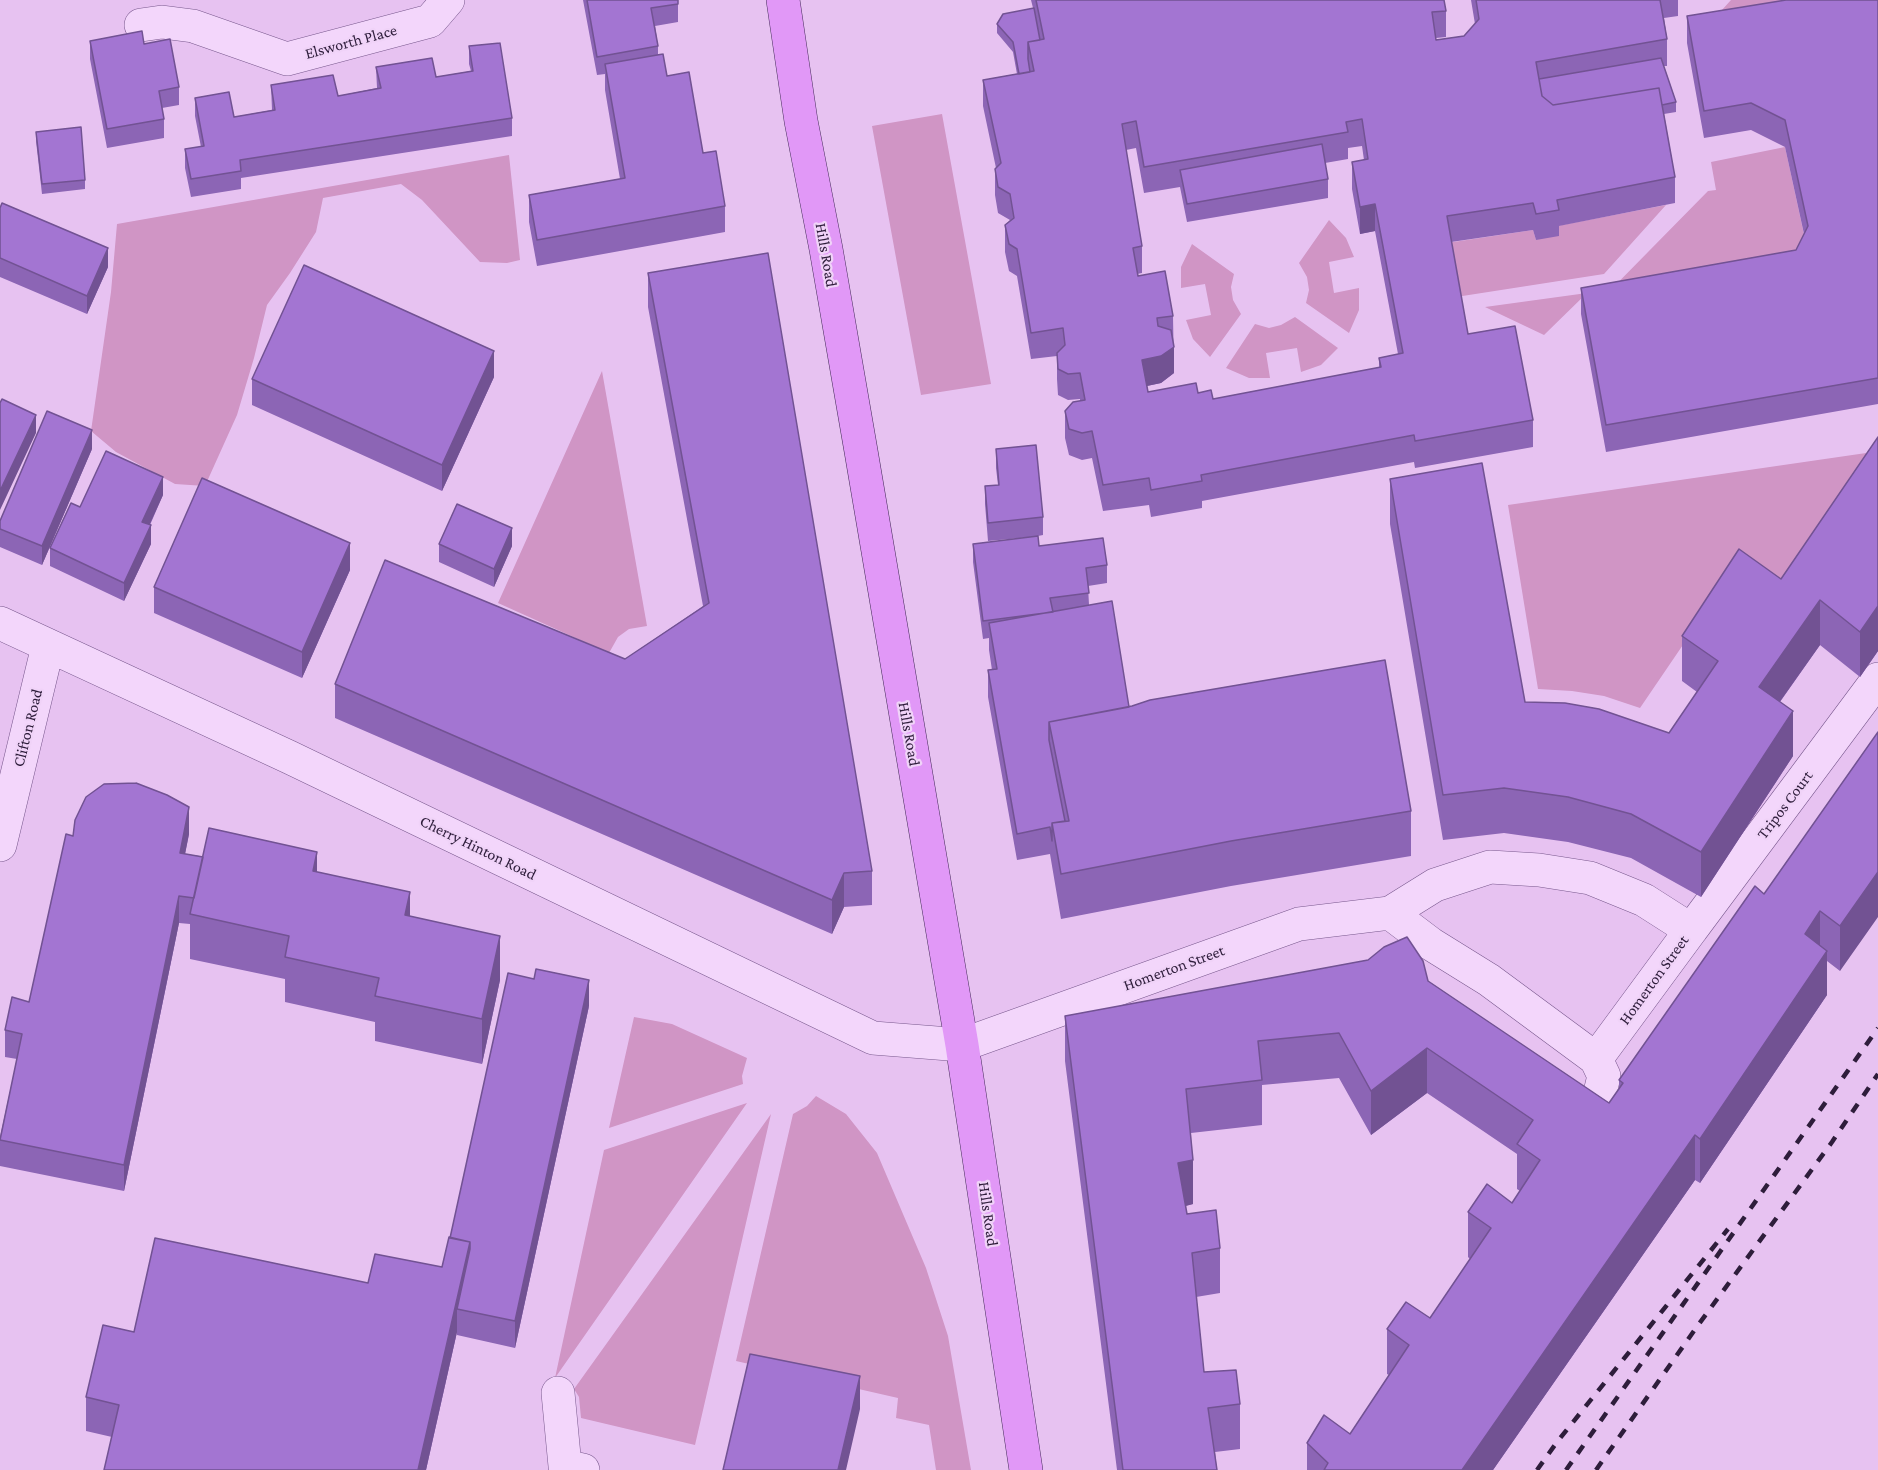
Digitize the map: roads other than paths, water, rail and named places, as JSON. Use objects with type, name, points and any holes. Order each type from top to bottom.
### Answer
[{"type":"main road","name":"Hills Road","points":[[783,0],[801,121],[830,272],[962,1045],[1026,1470]]},
{"type":"street","name":"Elsworth Place","points":[[141,25],[162,22],[193,26],[287,59],[430,21],[448,0]]},
{"type":"street","name":"Cherry Hinton Road","points":[[0,623],[300,763],[873,1038],[962,1045]]},
{"type":"street","name":"Clifton Road","points":[[0,845],[48,646]]},
{"type":"street","name":"Tripos Court","points":[[1691,930],[1878,679]]},
{"type":"street","name":"Homerton Street","points":[[962,1045],[1299,924],[1390,913],[1435,885],[1490,867],[1539,870],[1590,878],[1644,900],[1691,930],[1596,1059]]},
{"type":"street","points":[[1390,913],[1431,944],[1489,980],[1596,1059],[1604,1076],[1599,1097],[1578,1127]]},
{"type":"street","points":[[558,1393],[565,1466],[583,1470]]},
{"type":"railway","points":[[1566,1470],[1878,1028]]},
{"type":"railway","points":[[1596,1470],[1832,1142],[1878,1074]]},
{"type":"railway","points":[[1537,1470],[1728,1229]]}]
